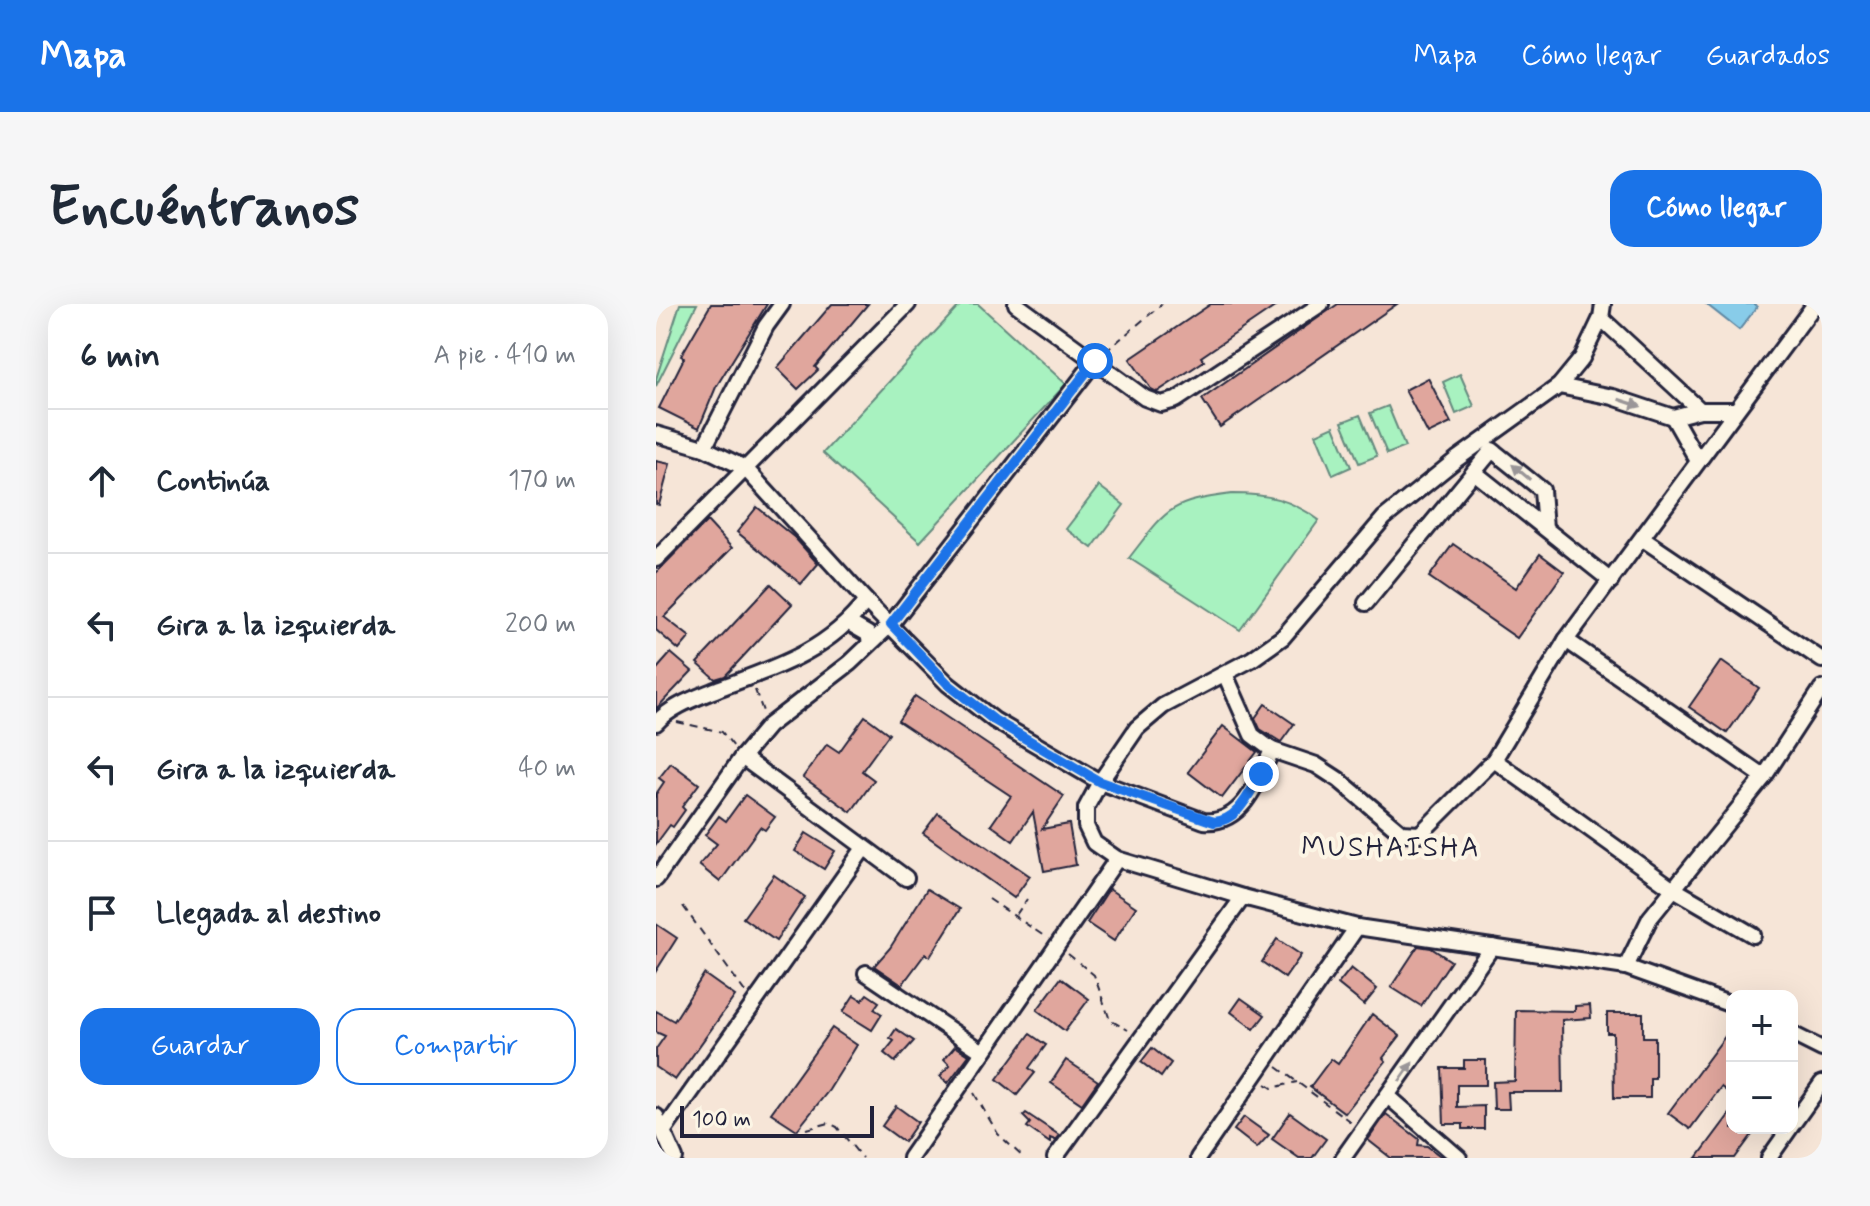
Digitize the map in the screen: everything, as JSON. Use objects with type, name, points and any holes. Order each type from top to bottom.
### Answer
[{"type":"street","points":[[704,448],[766,326],[782,304]]},
{"type":"street","points":[[656,559],[908,304]]},
{"type":"street","points":[[1016,304],[1145,398],[1161,404],[1176,400],[1321,304]]},
{"type":"street","points":[[1225,674],[1249,731],[1272,750],[1316,765],[1409,836],[1425,831],[1494,760],[1566,640],[1815,304]]},
{"type":"street","points":[[1700,410],[1602,311],[1582,358],[1559,386],[1457,459],[1384,518],[1283,637],[1225,674],[1163,706],[1137,728],[1086,808],[1086,826],[1094,843],[1117,859],[1243,897],[1357,927],[1626,967],[1726,1003]]},
{"type":"street","points":[[656,879],[742,757],[768,726],[850,663],[891,624],[1095,361]]},
{"type":"street","points":[[1559,386],[1613,397],[1673,417],[1700,410],[1734,410]]},
{"type":"street","points":[[1673,417],[1698,461]]},
{"type":"street","points":[[656,434],[704,448],[745,468],[866,601],[948,684],[994,720],[1100,782],[1204,821],[1222,821],[1238,810],[1272,750]]},
{"type":"street","points":[[1366,603],[1494,450],[1542,490],[1545,528]]},
{"type":"street","points":[[1474,472],[1611,581]]},
{"type":"street","points":[[1643,539],[1822,660]]},
{"type":"street","points":[[658,721],[690,700],[813,650],[849,623],[866,601]]},
{"type":"street","points":[[849,623],[868,634],[870,643]]},
{"type":"street","points":[[1566,640],[1764,777]]},
{"type":"street","points":[[1626,967],[1650,918],[1764,777],[1822,689]]},
{"type":"street","points":[[742,757],[906,878]]},
{"type":"street","points":[[1494,760],[1672,888],[1753,935]]},
{"type":"street","points":[[675,1158],[660,1123],[753,1002],[864,848]]},
{"type":"street","points":[[910,1158],[1117,859]]},
{"type":"street","points":[[1055,1158],[1243,897]]},
{"type":"street","points":[[1198,1158],[1357,927]]},
{"type":"street","points":[[1343,1158],[1492,947]]},
{"type":"street","points":[[866,973],[983,1052]]},
{"type":"street","points":[[1798,1037],[1822,1049]]},
{"type":"street","points":[[1798,1117],[1822,1083]]},
{"type":"street","points":[[1389,1097],[1459,1158]]},
{"type":"street","points":[[1769,1158],[1786,1134]]},
{"type":"path","points":[[1095,361],[1162,304]]},
{"type":"path","points":[[750,677],[768,726]]},
{"type":"path","points":[[658,721],[722,732],[742,757]]},
{"type":"path","points":[[989,899],[1057,945],[1094,975],[1110,1020],[1143,1039]]},
{"type":"path","points":[[1015,916],[1027,899]]},
{"type":"path","points":[[683,906],[753,1002]]},
{"type":"path","points":[[1265,1062],[1299,1082],[1363,1130]]},
{"type":"path","points":[[1256,1075],[1270,1088],[1299,1082]]},
{"type":"path","points":[[965,1079],[998,1134],[1024,1158]]},
{"type":"path","points":[[807,1129],[829,1123],[837,1127],[862,1158]]},
{"type":"green space","points":[[680,304],[697,304],[656,386],[656,379]]},
{"type":"green space","points":[[961,304],[978,304],[1066,384],[920,542],[823,453]]},
{"type":"green space","points":[[1460,374],[1474,406],[1456,414],[1443,382]]},
{"type":"green space","points":[[1388,406],[1405,447],[1387,454],[1370,413]]},
{"type":"green space","points":[[1360,415],[1377,456],[1359,463],[1342,422]]},
{"type":"green space","points":[[1334,426],[1351,467],[1333,475],[1316,434]]},
{"type":"green space","points":[[1099,486],[1124,505],[1092,548],[1066,529]]},
{"type":"green space","points":[[1232,494],[1278,499],[1319,520],[1240,630],[1129,558],[1152,528],[1171,511],[1194,500]]},
{"type":"water","points":[[1706,304],[1754,304],[1757,307],[1739,330]]},
{"type":"building","points":[[711,304],[767,304],[716,387],[699,428],[659,408],[684,358],[681,356]]},
{"type":"building","points":[[832,304],[868,304],[815,367],[818,370],[798,389],[777,368]]},
{"type":"building","points":[[1211,304],[1279,304],[1201,357],[1204,361],[1157,392],[1151,389],[1130,359]]},
{"type":"building","points":[[1338,304],[1397,304],[1220,427],[1202,399]]},
{"type":"building","points":[[1428,378],[1451,423],[1428,434],[1405,390]]},
{"type":"building","points":[[656,461],[670,464],[659,505],[656,504]]},
{"type":"building","points":[[757,507],[795,538],[818,564],[801,584],[737,532]]},
{"type":"building","points":[[707,521],[732,548],[664,617],[690,637],[679,650],[656,630],[656,573]]},
{"type":"building","points":[[1453,544],[1516,588],[1540,554],[1564,572],[1517,638],[1429,577]]},
{"type":"building","points":[[771,584],[792,604],[725,676],[715,679],[697,663]]},
{"type":"building","points":[[671,653],[692,671],[656,709],[656,670]]},
{"type":"building","points":[[1721,661],[1759,688],[1727,733],[1689,707]]},
{"type":"building","points":[[915,696],[1064,796],[1042,829],[1069,824],[1076,865],[1044,871],[1033,812],[1013,841],[991,825],[1011,796],[898,721]]},
{"type":"building","points":[[1265,704],[1294,724],[1281,742],[1260,729],[1255,718]]},
{"type":"building","points":[[865,716],[889,734],[862,771],[874,780],[851,812],[803,777],[827,744],[839,752]]},
{"type":"building","points":[[1223,726],[1257,752],[1222,798],[1188,772]]},
{"type":"building","points":[[671,763],[699,784],[682,807],[685,810],[673,827],[670,825],[656,844],[656,794],[664,782],[659,778]]},
{"type":"building","points":[[745,795],[775,817],[765,830],[760,827],[720,882],[699,865],[717,844],[705,835],[719,816],[726,821]]},
{"type":"building","points":[[938,813],[1030,876],[1014,898],[923,833]]},
{"type":"building","points":[[806,833],[835,851],[824,869],[795,851]]},
{"type":"building","points":[[774,875],[805,897],[776,941],[743,918]]},
{"type":"building","points":[[927,889],[960,909],[930,957],[925,954],[902,985],[874,966],[890,948]]},
{"type":"building","points":[[1109,889],[1136,907],[1114,941],[1087,923]]},
{"type":"building","points":[[656,924],[677,938],[656,971]]},
{"type":"building","points":[[1277,939],[1301,955],[1285,978],[1262,962]]},
{"type":"building","points":[[1418,946],[1431,948],[1451,961],[1421,1006],[1391,987]]},
{"type":"building","points":[[1351,968],[1377,989],[1364,1005],[1338,984]]},
{"type":"building","points":[[704,974],[735,996],[675,1080],[656,1067],[656,1049],[665,1036],[656,1032],[656,1011],[674,1021]]},
{"type":"building","points":[[1061,978],[1089,999],[1065,1031],[1037,1010]]},
{"type":"building","points":[[867,994],[879,1002],[874,1009],[882,1014],[872,1030],[843,1012],[854,995],[862,1000]]},
{"type":"building","points":[[1241,998],[1265,1015],[1254,1029],[1231,1012]]},
{"type":"building","points":[[1590,1005],[1591,1018],[1562,1020],[1563,1092],[1508,1092],[1509,1109],[1494,1109],[1493,1082],[1515,1081],[1516,1010],[1575,1011],[1575,1006]]},
{"type":"building","points":[[1607,1013],[1643,1013],[1643,1037],[1655,1037],[1655,1078],[1650,1078],[1650,1098],[1614,1098],[1613,1033],[1607,1033]]},
{"type":"building","points":[[1372,1014],[1400,1036],[1383,1058],[1386,1061],[1345,1113],[1310,1087],[1331,1059],[1338,1064]]},
{"type":"building","points":[[832,1028],[857,1045],[829,1090],[797,1130],[771,1113]]},
{"type":"building","points":[[896,1029],[914,1041],[895,1062],[884,1053],[894,1041],[890,1038]]},
{"type":"building","points":[[1030,1034],[1046,1045],[1029,1068],[1035,1073],[1017,1095],[997,1079]]},
{"type":"building","points":[[1726,1035],[1726,1091],[1721,1087],[1690,1129],[1668,1113]]},
{"type":"building","points":[[955,1046],[969,1055],[948,1083],[940,1076],[950,1065],[944,1059]]},
{"type":"building","points":[[1152,1048],[1171,1063],[1161,1077],[1141,1062]]},
{"type":"building","points":[[1066,1060],[1098,1081],[1082,1104],[1051,1083]]},
{"type":"building","points":[[1464,1060],[1486,1060],[1486,1085],[1457,1085],[1457,1107],[1484,1106],[1484,1129],[1463,1129],[1463,1124],[1444,1124],[1442,1068],[1464,1068]]},
{"type":"building","points":[[896,1106],[918,1122],[904,1142],[882,1126]]},
{"type":"building","points":[[1026,1113],[1059,1135],[1055,1140],[1050,1138],[1050,1143],[1027,1127],[1030,1123],[1023,1116]]},
{"type":"building","points":[[1290,1113],[1326,1139],[1312,1158],[1299,1158],[1272,1139]]},
{"type":"building","points":[[1386,1114],[1419,1139],[1418,1145],[1427,1146],[1443,1158],[1391,1158],[1368,1140]]},
{"type":"building","points":[[1244,1117],[1269,1135],[1257,1148],[1234,1130]]},
{"type":"building","points":[[1726,1119],[1726,1134],[1753,1134],[1735,1158],[1697,1158]]},
{"type":"district","name":"MUSHAISHA","points":[[1391,846]]},
{"type":"route","points":[[1095,361],[891,624],[948,684],[994,720],[1100,782],[1214,822],[1230,818],[1238,810],[1261,774]]}]
